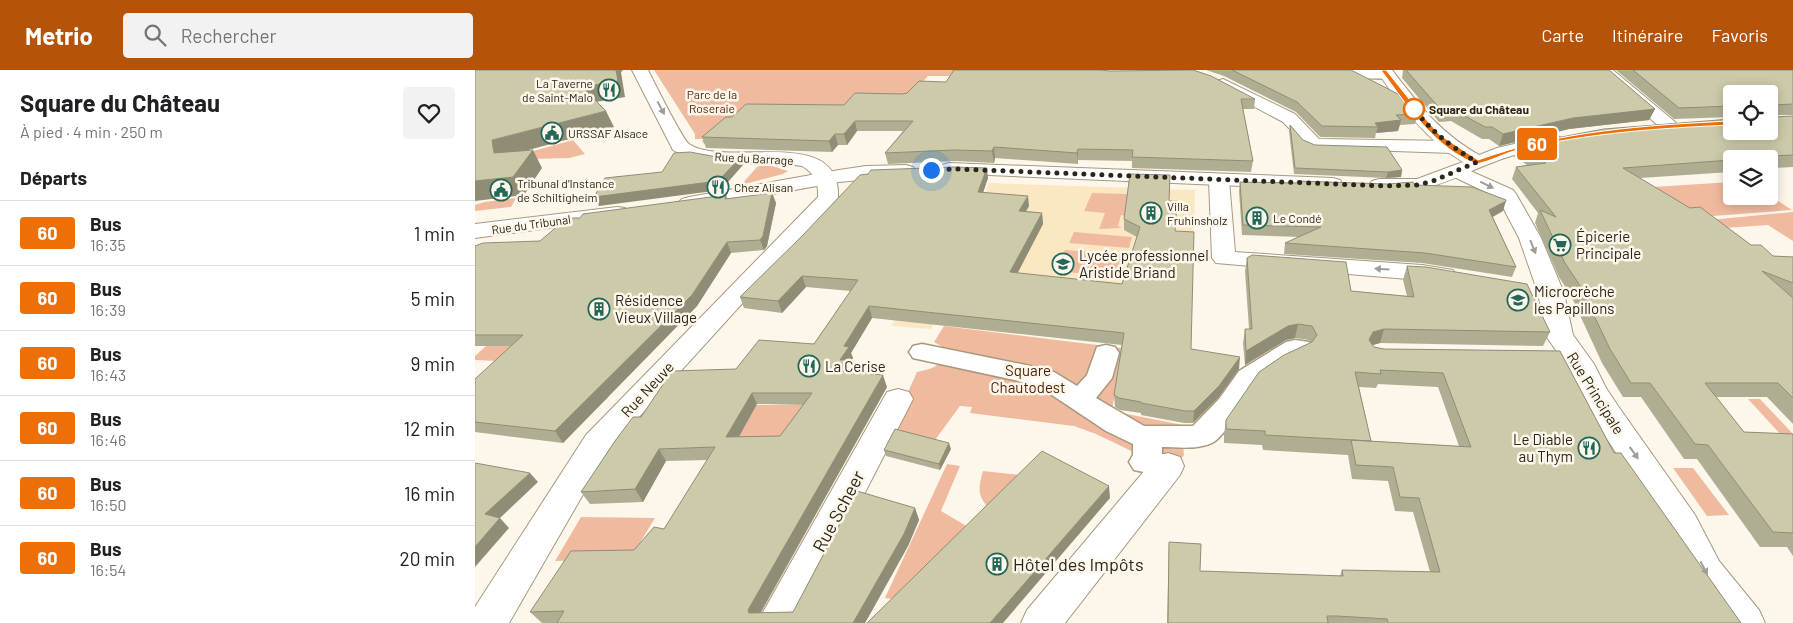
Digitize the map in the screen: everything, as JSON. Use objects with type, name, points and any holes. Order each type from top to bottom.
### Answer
[{"type":"street","name":"Rue du Barrage","points":[[640,70],[680,146],[686,151],[709,156],[804,160],[818,167],[825,178]]},
{"type":"street","points":[[1340,70],[1348,73],[1386,72],[1420,117],[1438,136],[1477,162]]},
{"type":"street","points":[[1604,70],[1669,126]]},
{"type":"street","points":[[1210,78],[1289,118],[1309,141],[1315,144],[1452,147]]},
{"type":"street","points":[[1643,129],[1691,125]]},
{"type":"street","points":[[673,205],[862,173],[956,169],[1219,180],[1417,185],[1433,181],[1477,162],[1515,149],[1566,139]]},
{"type":"street","name":"Rue Principale","points":[[1457,171],[1506,194],[1529,238],[1551,293],[1560,336],[1580,364],[1592,390],[1607,414],[1682,524],[1706,573],[1745,623]]},
{"type":"street","name":"Rue Neuve","points":[[487,623],[597,443],[828,198],[829,190],[825,178]]},
{"type":"street","points":[[1219,180],[1224,258],[1422,272],[1468,279]]},
{"type":"street","name":"Rue du Tribunal","points":[[475,232],[634,210]]},
{"type":"street","points":[[1524,288],[1551,293]]},
{"type":"street","points":[[922,352],[1045,378],[1116,424],[1147,437],[1193,437],[1204,435],[1229,406],[1249,377],[1295,348],[1300,348]]},
{"type":"street","points":[[1079,400],[1099,378],[1106,353]]},
{"type":"street","points":[[1543,356],[1573,356]]},
{"type":"street","name":"Rue Scheer","points":[[777,623],[898,399]]},
{"type":"street","points":[[1041,623],[1168,466],[1144,462],[1148,459],[1147,437]]},
{"type":"shaded area","name":"Lycée professionnel Aristide Briand","points":[[989,183],[1195,190],[1191,347],[1182,352],[934,323],[931,329],[891,326],[939,255],[982,200]]},
{"type":"green space","name":"Parc de la Roseraie","points":[[654,70],[975,70],[973,76],[928,76],[915,90],[893,104],[708,146],[702,142],[703,139],[695,139],[695,134]]},
{"type":"green space","points":[[573,140],[585,154],[569,158],[531,159],[526,153]]},
{"type":"green space","points":[[760,166],[772,166],[788,171],[741,185]]},
{"type":"green space","points":[[1723,183],[1723,205],[1778,205],[1778,201],[1792,210],[1686,218],[1638,188]]},
{"type":"green space","points":[[1092,193],[1129,194],[1126,216],[1121,215],[1118,226],[1122,228],[1099,229],[1105,213],[1084,211]]},
{"type":"green space","points":[[516,198],[511,207],[475,211],[475,205],[484,202]]},
{"type":"green space","points":[[1793,212],[1793,241],[1768,225],[1709,229],[1699,221]]},
{"type":"green space","points":[[1074,232],[1132,237],[1129,248],[1069,243]]},
{"type":"green space","points":[[1065,250],[1126,255],[1120,277],[1056,271]]},
{"type":"green space","name":"Square Chautodest","points":[[944,326],[1122,348],[1112,411],[1193,427],[1183,446],[1184,455],[1180,461],[1148,459],[1096,434],[1074,426],[970,413],[972,407],[960,406],[935,440],[891,430],[917,372],[933,368],[941,360],[946,349],[934,342]]},
{"type":"green space","points":[[486,346],[513,346],[497,361],[475,360],[475,356]]},
{"type":"green space","points":[[1748,399],[1760,399],[1793,434],[1793,448]]},
{"type":"green space","points":[[756,405],[817,405],[788,445],[732,449]]},
{"type":"green space","points":[[947,464],[960,466],[941,511],[975,531],[906,601],[885,598]]},
{"type":"green space","points":[[1673,468],[1693,468],[1729,515],[1707,516]]},
{"type":"green space","points":[[983,471],[1030,476],[993,513],[984,503],[980,494]]},
{"type":"green space","points":[[581,517],[655,518],[630,559],[555,561]]},
{"type":"building","points":[[475,70],[616,70],[618,81],[582,87],[606,111],[492,140],[494,153],[533,150],[513,177],[475,181]]},
{"type":"building","points":[[954,70],[1193,70],[1211,76],[1255,99],[1241,99],[1253,161],[1132,157],[1133,150],[1078,149],[1077,153],[994,147],[992,151],[954,150],[885,153],[913,121],[855,121],[844,134],[835,134],[829,141],[702,137],[726,117],[732,117],[746,104],[844,105],[855,93],[902,94],[907,93],[919,81],[946,82]]},
{"type":"building","points":[[1232,70],[1351,70],[1402,96],[1418,114],[1396,115],[1401,120],[1375,123],[1378,127],[1322,126],[1297,102]]},
{"type":"building","points":[[1406,70],[1609,70],[1655,109],[1573,118],[1503,134],[1492,127],[1485,127],[1454,110],[1442,111]]},
{"type":"building","points":[[1633,70],[1793,70],[1793,104],[1778,105],[1778,85],[1723,85],[1723,106],[1679,108]]},
{"type":"building","points":[[1793,116],[1793,155],[1778,156],[1778,150],[1723,150],[1723,161],[1623,168],[1690,208],[1700,207],[1751,245],[1761,245],[1773,256],[1793,257],[1793,283],[1762,271],[1793,298],[1793,398],[1778,383],[1705,383],[1744,432],[1793,434],[1793,533],[1773,532],[1708,445],[1695,444],[1650,383],[1631,383],[1610,349],[1579,284],[1565,263],[1540,210],[1556,217],[1516,167],[1546,163],[1519,145],[1604,129],[1723,120],[1723,140],[1778,140],[1778,117]]},
{"type":"building","points":[[1290,125],[1303,140],[1315,145],[1387,147],[1402,170],[1388,172],[1295,168]]},
{"type":"building","points":[[690,152],[717,157],[740,158],[718,181],[594,197],[605,178],[662,172],[674,153]]},
{"type":"building","points":[[954,167],[987,168],[978,192],[1028,196],[1019,211],[1042,213],[1010,272],[1122,284],[1140,227],[1124,219],[1130,174],[1170,175],[1169,201],[1177,201],[1175,231],[1194,232],[1191,349],[1240,357],[1219,386],[1194,411],[1185,411],[1141,403],[1114,395],[1124,333],[869,306],[844,346],[849,347],[840,360],[846,360],[839,371],[883,375],[748,610],[749,613],[793,612],[857,491],[915,508],[904,534],[853,623],[557,623],[564,611],[530,612],[571,551],[634,550],[654,527],[664,529],[715,447],[659,449],[635,489],[581,492],[633,417],[641,417],[672,371],[736,369],[759,340],[814,344],[858,280],[802,276],[778,301],[740,297],[860,175],[868,174],[871,170]],"holes":[[[752,393],[812,393],[780,436],[726,437]]]},
{"type":"building","points":[[1297,181],[1388,184],[1413,182],[1415,185],[1472,187],[1506,200],[1489,210],[1516,267],[1425,253],[1285,243],[1321,227],[1243,225],[1240,182],[1298,183]]},
{"type":"building","points":[[772,193],[763,236],[760,240],[727,242],[692,295],[555,431],[475,422],[475,379],[523,335],[475,335],[475,246],[483,243],[540,241],[567,218],[580,218],[583,214],[726,195],[725,199]]},
{"type":"building","points":[[1252,255],[1346,262],[1351,291],[1414,297],[1407,266],[1426,267],[1527,284],[1550,332],[1384,329],[1373,332],[1369,340],[1374,347],[1384,349],[1560,351],[1614,453],[1621,453],[1741,623],[1388,623],[1387,619],[1327,616],[1328,623],[1168,623],[1169,542],[1201,544],[1200,571],[1343,576],[1342,570],[1440,572],[1419,498],[1400,497],[1393,467],[1356,465],[1351,440],[1471,447],[1443,373],[1380,370],[1381,374],[1355,372],[1371,441],[1265,435],[1265,431],[1226,429],[1226,420],[1259,372],[1284,355],[1312,342],[1317,335],[1312,326],[1298,324],[1288,326],[1246,351],[1245,329],[1252,329],[1247,258]]},
{"type":"building","points":[[895,429],[949,443],[939,464],[884,450]]},
{"type":"building","name":"Hôtel des Impôts","points":[[1042,451],[1109,486],[990,623],[867,623]]},
{"type":"building","points":[[475,463],[530,473],[485,514],[500,518],[475,547]]},
{"type":"bus line","name":"60","points":[[1384,70],[1420,117],[1438,136],[1477,162],[1515,149],[1595,134],[1669,126],[1723,123]]},
{"type":"place","name":"La Taverne de Saint-Malo","points":[[609,90]]},
{"type":"place","name":"Square du Château","points":[[1414,109]]},
{"type":"place","name":"URSSAF Alsace","points":[[552,133]]},
{"type":"place","name":"Chez Alisan","points":[[718,187]]},
{"type":"place","name":"Tribunal d'Instance de Schiltigheim","points":[[501,190]]},
{"type":"place","name":"Villa Fruhinsholz","points":[[1151,213]]},
{"type":"place","name":"Le Condé","points":[[1257,218]]},
{"type":"place","name":"Épicerie Principale","points":[[1560,245]]},
{"type":"place","name":"Lycée professionnel Aristide Briand","points":[[1063,264]]},
{"type":"place","name":"Microcrèche les Papillons","points":[[1518,300]]},
{"type":"place","name":"Résidence Vieux Village","points":[[599,309]]},
{"type":"place","name":"La Cerise","points":[[809,366]]},
{"type":"place","name":"Le Diable au Thym","points":[[1589,448]]},
{"type":"place","name":"Hôtel des Impôts","points":[[997,564]]},
{"type":"route","points":[[931,170],[956,169],[1385,186],[1417,185],[1433,181],[1477,162],[1438,136],[1409,103],[1414,109]]}]
